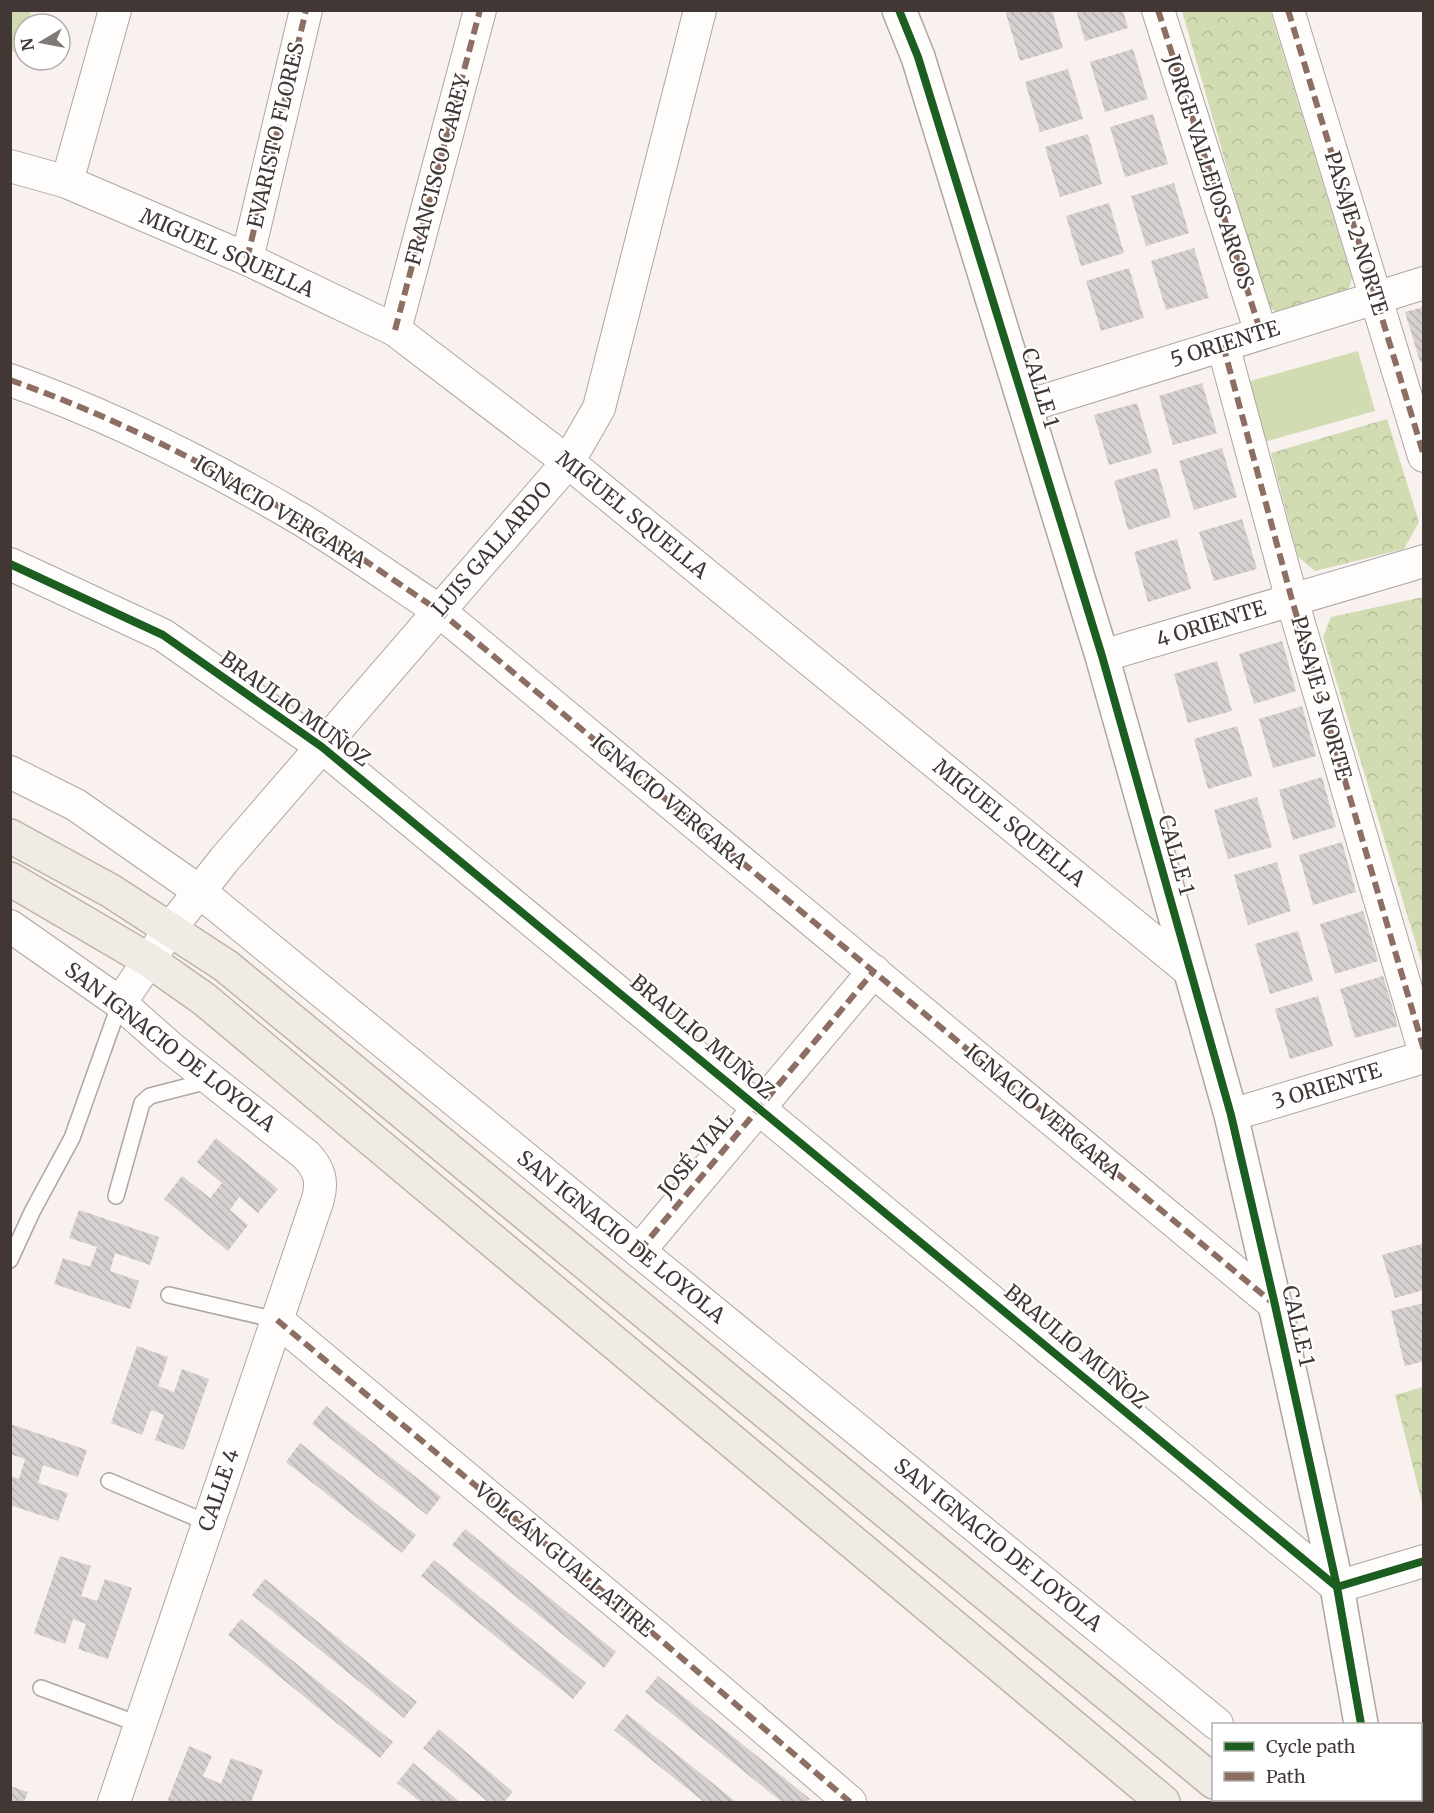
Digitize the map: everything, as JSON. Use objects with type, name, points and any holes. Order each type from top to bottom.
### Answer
[{"type":"main road","name":"SAN IGNACIO DE LOYOLA","points":[[10,836],[111,891],[226,966],[1212,1780]]},
{"type":"main road","points":[[10,879],[150,962],[204,999],[1163,1803]]},
{"type":"street","points":[[67,182],[115,10]]},
{"type":"street","name":"EVARISTO FLORES","points":[[247,259],[306,10]]},
{"type":"street","name":"FRANCISCO CAREY","points":[[395,330],[480,10]]},
{"type":"street","name":"LUIS GALLARDO","points":[[120,1003],[150,962],[170,929],[200,891],[438,610],[568,462],[599,408],[700,10]]},
{"type":"street","name":"CALLE 1","points":[[899,10],[918,57],[1027,406],[1102,656],[1231,1115],[1337,1587],[1361,1723]]},
{"type":"street","name":"JORGE VALLEJOS ARCOS","points":[[1158,10],[1260,333]]},
{"type":"street","name":"PASAJE 2 NORTE","points":[[1288,10],[1424,456]]},
{"type":"street","name":"MIGUEL SQUELLA","points":[[10,166],[67,182],[247,259],[395,330],[568,462],[1190,971]]},
{"type":"street","name":"5 ORIENTE","points":[[1027,406],[1424,283]]},
{"type":"street","name":"PASAJE 3 NORTE","points":[[1222,345],[1292,600],[1424,1050]]},
{"type":"street","name":"IGNACIO VERGARA","points":[[10,380],[120,424],[206,466],[303,521],[438,610],[1275,1305]]},
{"type":"street","name":"4 ORIENTE","points":[[1102,656],[1424,561]]},
{"type":"street","name":"BRAULIO MUÑOZ","points":[[10,564],[163,635],[321,747],[1337,1587]]},
{"type":"street","name":"SAN IGNACIO DE LOYOLA","points":[[10,772],[76,806],[200,891],[1215,1723]]},
{"type":"street","name":"SAN IGNACIO DE LOYOLA","points":[[11,928],[120,1003],[306,1155],[321,1178]]},
{"type":"street","name":"JOSÉ VIAL","points":[[639,1251],[874,971]]},
{"type":"street","name":"3 ORIENTE","points":[[1231,1115],[1424,1057]]},
{"type":"street","name":"CALLE 4","points":[[114,1803],[318,1199],[321,1178]]},
{"type":"street","name":"VOLCÁN GUALLATIRE","points":[[277,1320],[656,1636],[850,1803]]},
{"type":"street","points":[[1337,1587],[1424,1561]]},
{"type":"lane","points":[[10,1260],[32,1212],[72,1138],[120,1003]]},
{"type":"lane","points":[[116,1196],[142,1103],[150,1096],[212,1080]]},
{"type":"lane","points":[[169,1295],[277,1320]]},
{"type":"lane","points":[[109,1481],[208,1523]]},
{"type":"lane","points":[[41,1688],[141,1725]]},
{"type":"green space","points":[[11,10],[31,11],[12,12],[11,51]]},
{"type":"green space","points":[[1182,11],[1270,11],[1352,278],[1347,296],[1286,317],[1267,307]]},
{"type":"green space","points":[[1358,351],[1375,411],[1264,442],[1247,382]]},
{"type":"green space","points":[[1387,419],[1419,522],[1404,549],[1315,571],[1298,557],[1271,453]]},
{"type":"green space","points":[[1424,597],[1423,967],[1323,637],[1331,617]]},
{"type":"green space","points":[[1424,1387],[1423,1507],[1395,1395]]},
{"type":"building","points":[[1005,10],[1052,10],[1063,48],[1020,61]]},
{"type":"building","points":[[1076,10],[1123,10],[1128,28],[1085,41]]},
{"type":"building","points":[[1133,49],[1148,99],[1105,112],[1090,62]]},
{"type":"building","points":[[1068,69],[1083,119],[1040,132],[1025,82]]},
{"type":"building","points":[[1153,114],[1168,164],[1125,177],[1110,127]]},
{"type":"building","points":[[1088,134],[1102,184],[1060,197],[1045,147]]},
{"type":"building","points":[[1174,183],[1189,233],[1146,246],[1131,196]]},
{"type":"building","points":[[1109,203],[1124,253],[1081,266],[1066,216]]},
{"type":"building","points":[[1194,248],[1209,298],[1166,310],[1151,261]]},
{"type":"building","points":[[1129,268],[1144,318],[1101,331],[1086,281]]},
{"type":"building","points":[[1424,307],[1424,361],[1420,362],[1405,312]]},
{"type":"building","points":[[1202,383],[1217,433],[1173,445],[1159,396]]},
{"type":"building","points":[[1137,403],[1152,453],[1109,465],[1094,415]]},
{"type":"building","points":[[1222,448],[1237,497],[1194,510],[1179,461]]},
{"type":"building","points":[[1157,468],[1171,517],[1128,530],[1114,481]]},
{"type":"building","points":[[1242,519],[1257,569],[1214,581],[1199,532]]},
{"type":"building","points":[[1177,539],[1191,589],[1148,602],[1134,552]]},
{"type":"building","points":[[1282,641],[1296,691],[1254,704],[1239,654]]},
{"type":"building","points":[[1217,661],[1232,711],[1188,723],[1174,674]]},
{"type":"building","points":[[1302,706],[1316,756],[1273,768],[1259,719]]},
{"type":"building","points":[[1237,726],[1252,776],[1208,789],[1194,739]]},
{"type":"building","points":[[1322,777],[1336,827],[1293,840],[1279,790]]},
{"type":"building","points":[[1257,797],[1272,847],[1228,859],[1214,810]]},
{"type":"building","points":[[1342,842],[1356,892],[1313,905],[1299,855]]},
{"type":"building","points":[[1277,862],[1291,911],[1248,925],[1234,875]]},
{"type":"building","points":[[1363,911],[1378,961],[1335,974],[1320,924]]},
{"type":"building","points":[[1298,931],[1313,981],[1270,994],[1255,944]]},
{"type":"building","points":[[1383,976],[1398,1026],[1355,1038],[1340,989]]},
{"type":"building","points":[[1318,996],[1333,1046],[1290,1059],[1275,1009]]},
{"type":"building","points":[[216,1138],[278,1189],[258,1213],[239,1197],[230,1210],[248,1225],[228,1251],[164,1199],[182,1176],[210,1198],[222,1183],[197,1162]]},
{"type":"building","points":[[79,1210],[159,1237],[150,1265],[115,1253],[110,1271],[139,1281],[130,1309],[54,1284],[63,1258],[90,1267],[97,1247],[69,1238]]},
{"type":"building","points":[[1424,1243],[1424,1290],[1395,1298],[1382,1255]]},
{"type":"building","points":[[1424,1303],[1424,1361],[1405,1366],[1391,1311]]},
{"type":"building","points":[[137,1346],[168,1357],[158,1386],[174,1392],[182,1369],[209,1379],[184,1450],[155,1440],[164,1415],[151,1410],[142,1435],[111,1423]]},
{"type":"building","points":[[326,1406],[441,1497],[427,1515],[312,1424]]},
{"type":"building","points":[[10,1424],[87,1450],[78,1477],[43,1465],[38,1483],[68,1493],[58,1521],[10,1505],[10,1476],[19,1479],[25,1459],[10,1454]]},
{"type":"building","points":[[300,1443],[416,1535],[402,1553],[286,1462]]},
{"type":"building","points":[[465,1529],[616,1652],[604,1668],[452,1545]]},
{"type":"building","points":[[60,1556],[91,1566],[81,1596],[97,1601],[105,1579],[132,1588],[108,1659],[78,1649],[86,1624],[73,1619],[65,1644],[34,1633]]},
{"type":"building","points":[[434,1560],[586,1683],[573,1699],[421,1576]]},
{"type":"building","points":[[265,1579],[417,1702],[404,1718],[252,1595]]},
{"type":"building","points":[[241,1619],[393,1742],[380,1758],[228,1635]]},
{"type":"building","points":[[658,1676],[810,1799],[807,1802],[782,1802],[645,1692]]},
{"type":"building","points":[[627,1714],[736,1802],[704,1802],[614,1730]]},
{"type":"building","points":[[439,1729],[513,1792],[504,1802],[488,1802],[423,1748]]},
{"type":"building","points":[[189,1746],[212,1756],[203,1776],[221,1784],[231,1758],[263,1770],[251,1802],[167,1802]]},
{"type":"building","points":[[413,1763],[460,1802],[421,1802],[397,1783]]},
{"type":"building","points":[[10,1786],[28,1792],[24,1802],[10,1802]]},
{"type":"marked path","points":[[247,259],[306,10]]},
{"type":"marked path","points":[[395,330],[480,10]]},
{"type":"marked path","points":[[1158,10],[1261,333]]},
{"type":"marked path","points":[[1288,10],[1424,456]]},
{"type":"marked path","points":[[1223,345],[1292,600],[1424,1050]]},
{"type":"marked path","points":[[10,380],[86,409],[196,461],[319,531],[438,610],[1273,1303]]},
{"type":"marked path","points":[[639,1251],[874,971]]},
{"type":"marked path","points":[[277,1320],[656,1636],[850,1802]]},
{"type":"cycle path","points":[[899,10],[918,57],[1102,656],[1231,1115],[1337,1587],[1361,1723]]},
{"type":"cycle path","points":[[10,564],[163,635],[322,747],[1337,1587],[1424,1561]]}]
